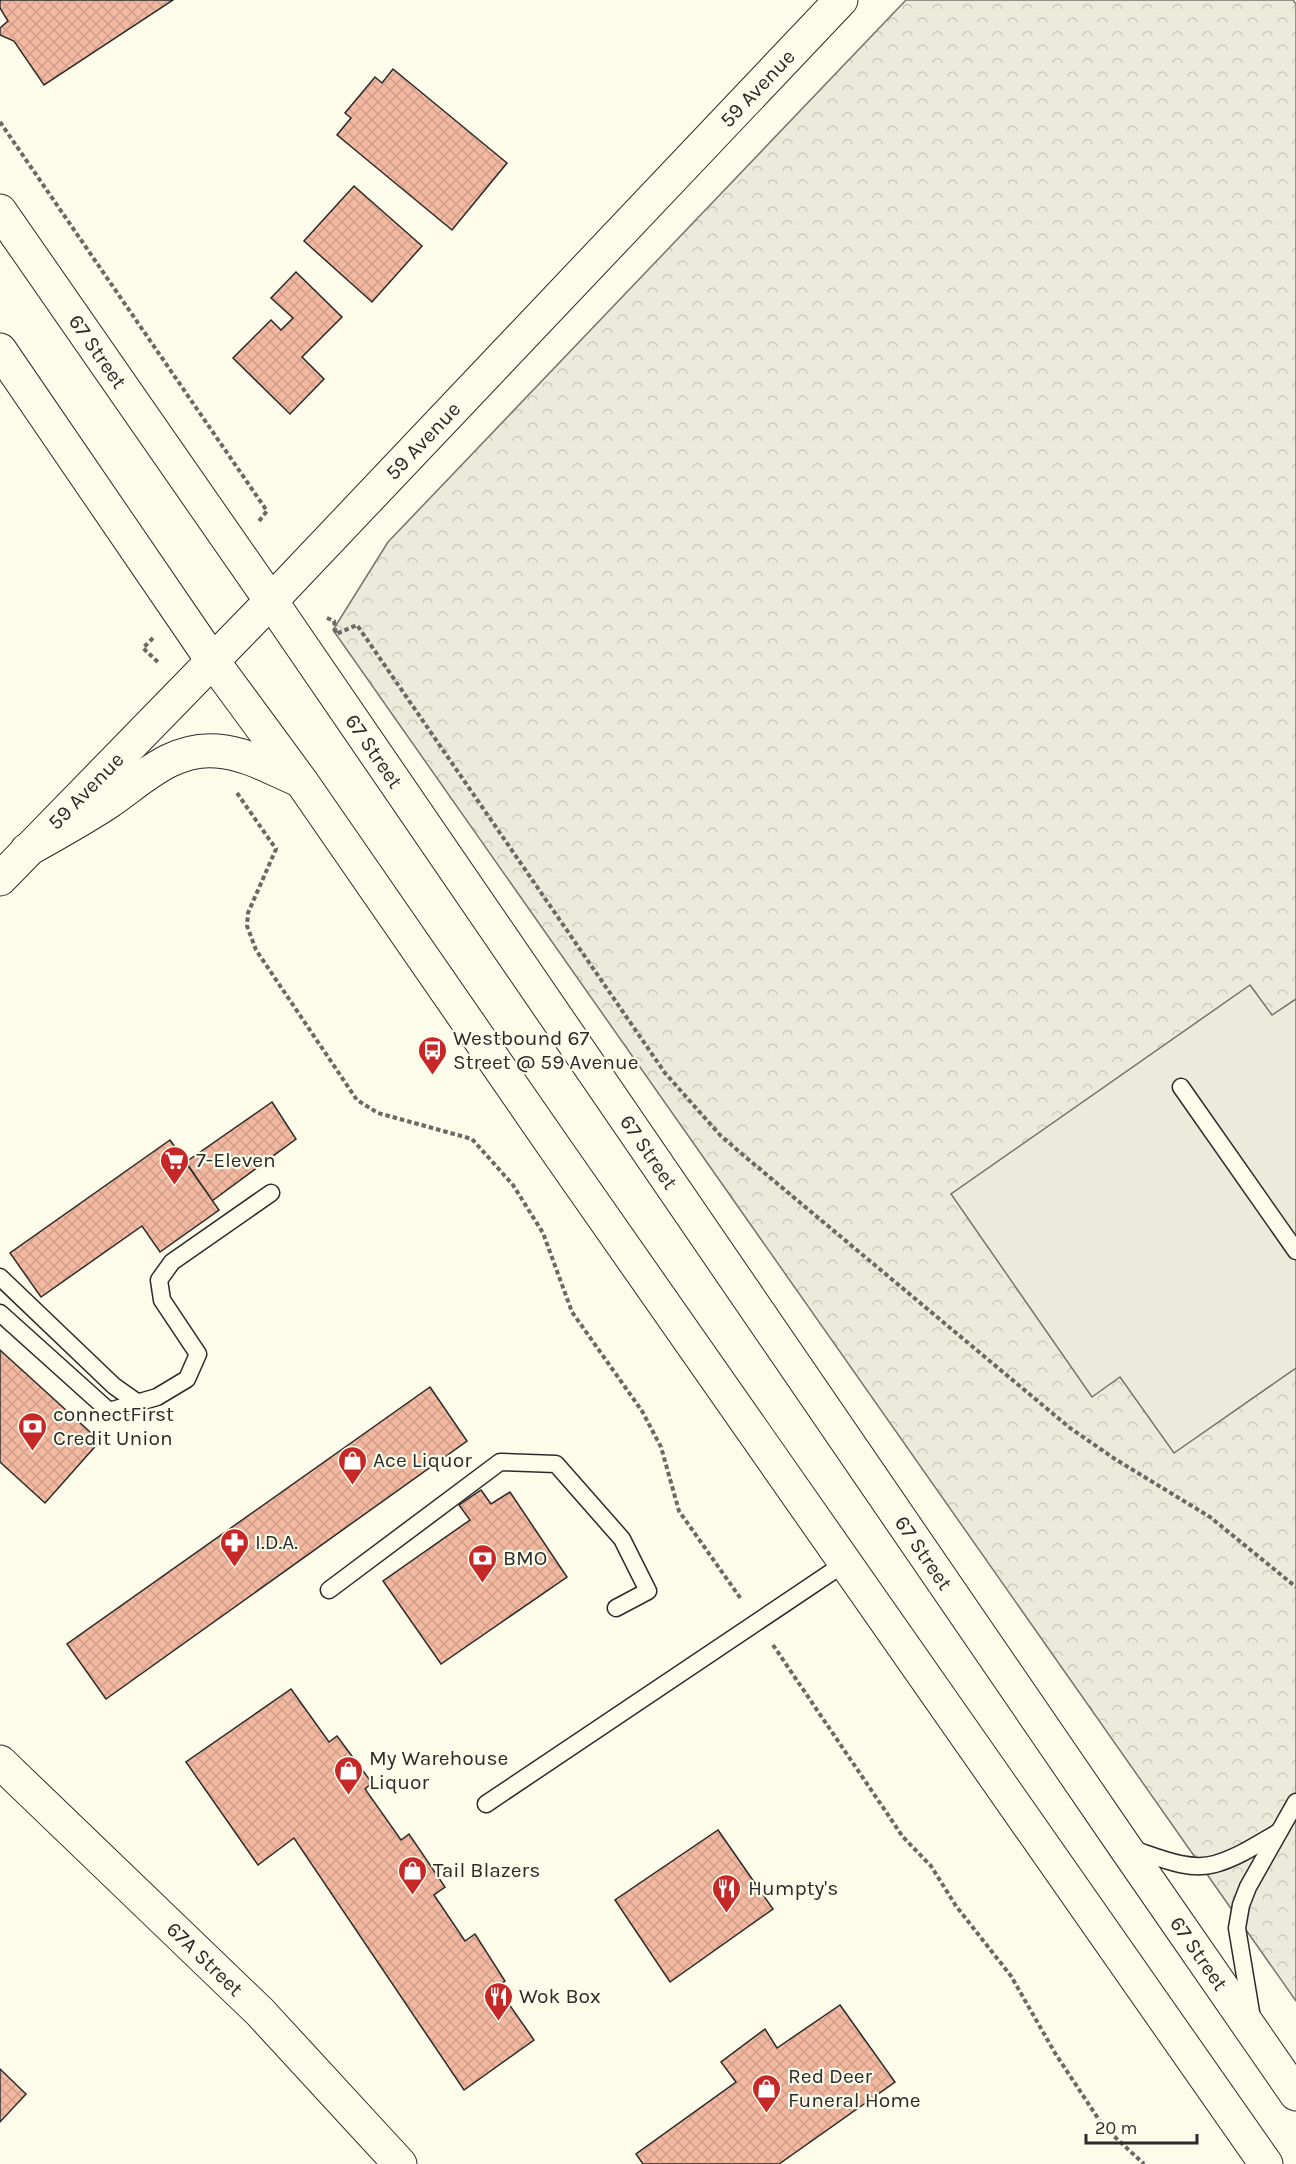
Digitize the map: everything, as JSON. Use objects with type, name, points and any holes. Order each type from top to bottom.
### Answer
[{"type":"main road","name":"59 Avenue","points":[[0,879],[272,601],[841,0]]},
{"type":"main road","name":"67 Street","points":[[0,211],[272,601],[1296,2094]]},
{"type":"main road","points":[[0,350],[212,660],[301,781],[1266,2164]]},
{"type":"main road","points":[[27,850],[105,804],[174,757],[187,753],[203,751],[232,753],[301,781]]},
{"type":"main road","name":"67A Street","points":[[0,1762],[260,2012],[400,2164]]},
{"type":"lane","points":[[1181,1087],[1296,1251]]},
{"type":"lane","points":[[0,1313],[109,1411],[157,1397],[187,1379],[198,1354],[162,1300],[159,1280],[172,1262],[271,1194]]},
{"type":"lane","points":[[0,1277],[114,1386],[138,1403]]},
{"type":"lane","points":[[329,1590],[500,1462],[556,1464],[622,1539],[648,1591],[616,1608]]},
{"type":"lane","points":[[486,1804],[845,1563]]},
{"type":"lane","points":[[1255,2037],[1237,1928],[1241,1905],[1248,1887],[1296,1802]]},
{"type":"lane","points":[[1125,1847],[1191,1866],[1212,1865],[1225,1861],[1277,1833]]},
{"type":"path","points":[[0,122],[267,511],[255,525]]},
{"type":"path","points":[[327,618],[334,621],[336,634],[357,626],[665,1073],[720,1135],[1070,1428],[1115,1459],[1210,1517],[1296,1587]]},
{"type":"path","points":[[234,788],[276,849],[248,913],[247,926],[256,950],[357,1100],[378,1113],[472,1139],[513,1185],[543,1233],[572,1312],[642,1411],[661,1447],[679,1511],[757,1621],[903,1837],[931,1866],[956,1906],[1011,1976],[1055,2053],[1103,2126],[1144,2164]]},
{"type":"green space","points":[[906,0],[1293,0],[1296,4],[1296,2001],[333,630],[388,542]]},
{"type":"shaded area","points":[[1250,985],[1272,1015],[1296,999],[1296,1368],[1174,1453],[1120,1377],[1092,1397],[951,1194]]},
{"type":"building","points":[[0,0],[173,0],[44,85],[14,41],[0,35],[0,28],[8,21],[0,8]]},
{"type":"building","points":[[393,69],[507,163],[452,230],[337,135],[351,118],[345,113],[375,77],[382,83]]},
{"type":"building","points":[[354,186],[422,246],[372,302],[304,241]]},
{"type":"building","points":[[296,272],[342,317],[302,357],[324,379],[290,414],[233,358],[271,320],[281,330],[293,318],[271,298]]},
{"type":"building","points":[[272,1102],[296,1139],[212,1201],[186,1162]]},
{"type":"building","points":[[170,1140],[219,1210],[160,1252],[142,1226],[41,1297],[10,1253]]},
{"type":"building","points":[[0,1350],[100,1441],[45,1503],[0,1462]]},
{"type":"building","points":[[430,1387],[467,1441],[106,1699],[67,1644]]},
{"type":"building","points":[[481,1490],[491,1504],[510,1492],[567,1577],[441,1664],[383,1581],[470,1520],[459,1505]]},
{"type":"building","points":[[291,1689],[329,1742],[337,1736],[372,1783],[365,1789],[401,1840],[409,1834],[445,1887],[434,1895],[465,1941],[475,1934],[505,1981],[497,1987],[534,2040],[464,2090],[294,1838],[258,1865],[186,1762]]},
{"type":"building","points":[[718,1830],[773,1909],[670,1982],[615,1900]]},
{"type":"building","points":[[840,2005],[895,2082],[779,2164],[643,2164],[636,2154],[736,2082],[721,2062],[765,2029],[777,2048]]},
{"type":"building","points":[[0,2069],[26,2094],[0,2122]]},
{"type":"place","name":"Westbound 67 Street @ 59 Avenue","points":[[432,1076]]},
{"type":"place","name":"7-Eleven","points":[[175,1186]]},
{"type":"place","name":"connectFirst Credit Union","points":[[32,1452]]},
{"type":"place","name":"Ace Liquor","points":[[352,1486]]},
{"type":"place","name":"I.D.A.","points":[[234,1568]]},
{"type":"place","name":"BMO","points":[[482,1584]]},
{"type":"place","name":"My Warehouse Liquor","points":[[348,1796]]},
{"type":"place","name":"Tail Blazers","points":[[412,1896]]},
{"type":"place","name":"Humpty's","points":[[727,1914]]},
{"type":"place","name":"Wok Box","points":[[498,2022]]},
{"type":"place","name":"Red Deer Funeral Home","points":[[767,2114]]}]
